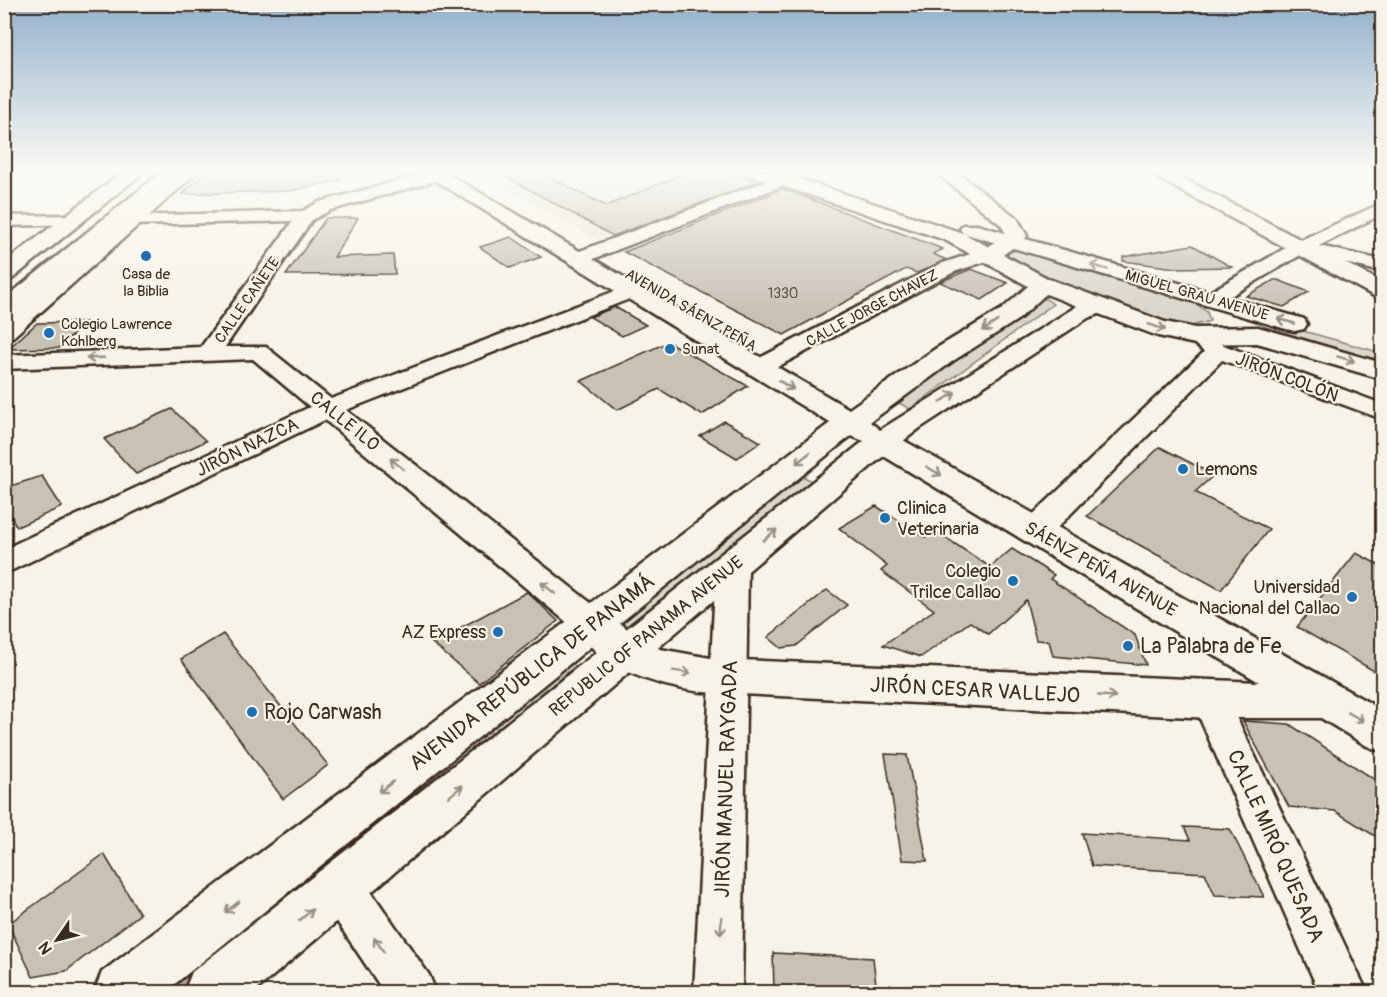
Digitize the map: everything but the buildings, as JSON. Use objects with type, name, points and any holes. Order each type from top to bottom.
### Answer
[{"type":"main road","points":[[12,292],[77,218]]},
{"type":"main road","points":[[12,292],[102,218]]},
{"type":"main road","points":[[12,292],[112,218]]},
{"type":"main road","points":[[4,332],[135,218]]},
{"type":"main road","name":"AVENIDA SÁENZ PEÑA","points":[[517,218],[767,364],[866,425]]},
{"type":"main road","name":"MIGUEL GRAU AVENUE","points":[[902,218],[952,236],[1041,284],[1158,328],[1223,343],[1258,335],[1383,370]]},
{"type":"main road","name":"MIGUEL GRAU AVENUE","points":[[930,218],[1383,349]]},
{"type":"main road","points":[[989,254],[1017,236],[1010,222],[1004,218]]},
{"type":"main road","points":[[1244,218],[1383,291]]},
{"type":"main road","points":[[584,256],[630,292],[767,364]]},
{"type":"main road","name":"AVENIDA REPÚBLICA DE PANAMÁ","points":[[122,993],[610,638],[866,425],[1016,308],[1041,284]]},
{"type":"main road","points":[[1210,300],[1226,309],[1235,318],[1236,327],[1223,343]]},
{"type":"main road","name":"REPUBLIC OF PANAMA AVENUE","points":[[212,993],[340,886],[610,638],[732,566],[866,425],[1079,313],[1099,306]]},
{"type":"main road","name":"SÁENZ PEÑA AVENUE","points":[[866,425],[1035,531],[1383,732]]},
{"type":"main road","name":"JIRÓN CESAR VALLEJO","points":[[610,638],[673,671],[729,678],[1210,700],[1327,700]]},
{"type":"street","points":[[132,220],[240,218]]},
{"type":"street","name":"CALLE CAÑETE","points":[[208,354],[305,218]]},
{"type":"street","points":[[584,256],[682,218]]},
{"type":"street","points":[[1210,300],[1301,247],[1363,218]]},
{"type":"street","points":[[4,221],[74,220]]},
{"type":"street","points":[[1301,247],[1383,266]]},
{"type":"street","name":"CALLE JORGE CHAVEZ","points":[[767,364],[947,268],[989,254]]},
{"type":"street","name":"JIRÓN NAZCA","points":[[4,563],[329,408],[630,292]]},
{"type":"street","name":"CALLE ILO","points":[[226,329],[329,408],[610,638]]},
{"type":"street","points":[[1035,531],[1223,343]]},
{"type":"street","name":"JIRÓN COLÓN","points":[[1223,343],[1383,412]]},
{"type":"street","points":[[4,362],[258,352]]},
{"type":"street","name":"JIRÓN MANUEL RAYGADA","points":[[718,993],[732,566]]},
{"type":"street","name":"CALLE MIRÓ QUESADA","points":[[1210,700],[1343,993]]},
{"type":"street","points":[[340,886],[412,993]]},
{"type":"shaded area","points":[[558,218],[658,218],[598,240]]},
{"type":"shaded area","points":[[1021,249],[1194,302],[1207,312],[1210,321],[1183,328],[1006,263],[1003,254]]},
{"type":"shaded area","points":[[1032,299],[1046,299],[1053,304],[910,409],[897,402],[948,365],[949,354]]},
{"type":"shaded area","points":[[1282,325],[1382,353],[1382,366],[1277,333],[1276,328]]},
{"type":"shaded area","points":[[803,476],[813,482],[625,627],[615,618]]},
{"type":"shaded area","points":[[566,657],[575,666],[172,992],[140,992]]},
{"type":"place","name":"Casa de la Biblia","points":[[146,256]]},
{"type":"place","name":"Colegio Lawrence Kohlberg","points":[[49,333]]},
{"type":"place","name":"Sunat","points":[[670,349]]},
{"type":"place","name":"Lemons","points":[[1183,469]]},
{"type":"place","name":"Clinica Veterinaria","points":[[885,518]]},
{"type":"place","name":"Colegio Trilce Callao","points":[[1013,581]]},
{"type":"place","name":"Universidad Nacional del Callao","points":[[1352,597]]},
{"type":"place","name":"AZ Express","points":[[498,632]]},
{"type":"place","name":"La Palabra de Fe","points":[[1128,646]]},
{"type":"place","name":"Rojo Carwash","points":[[252,712]]}]
